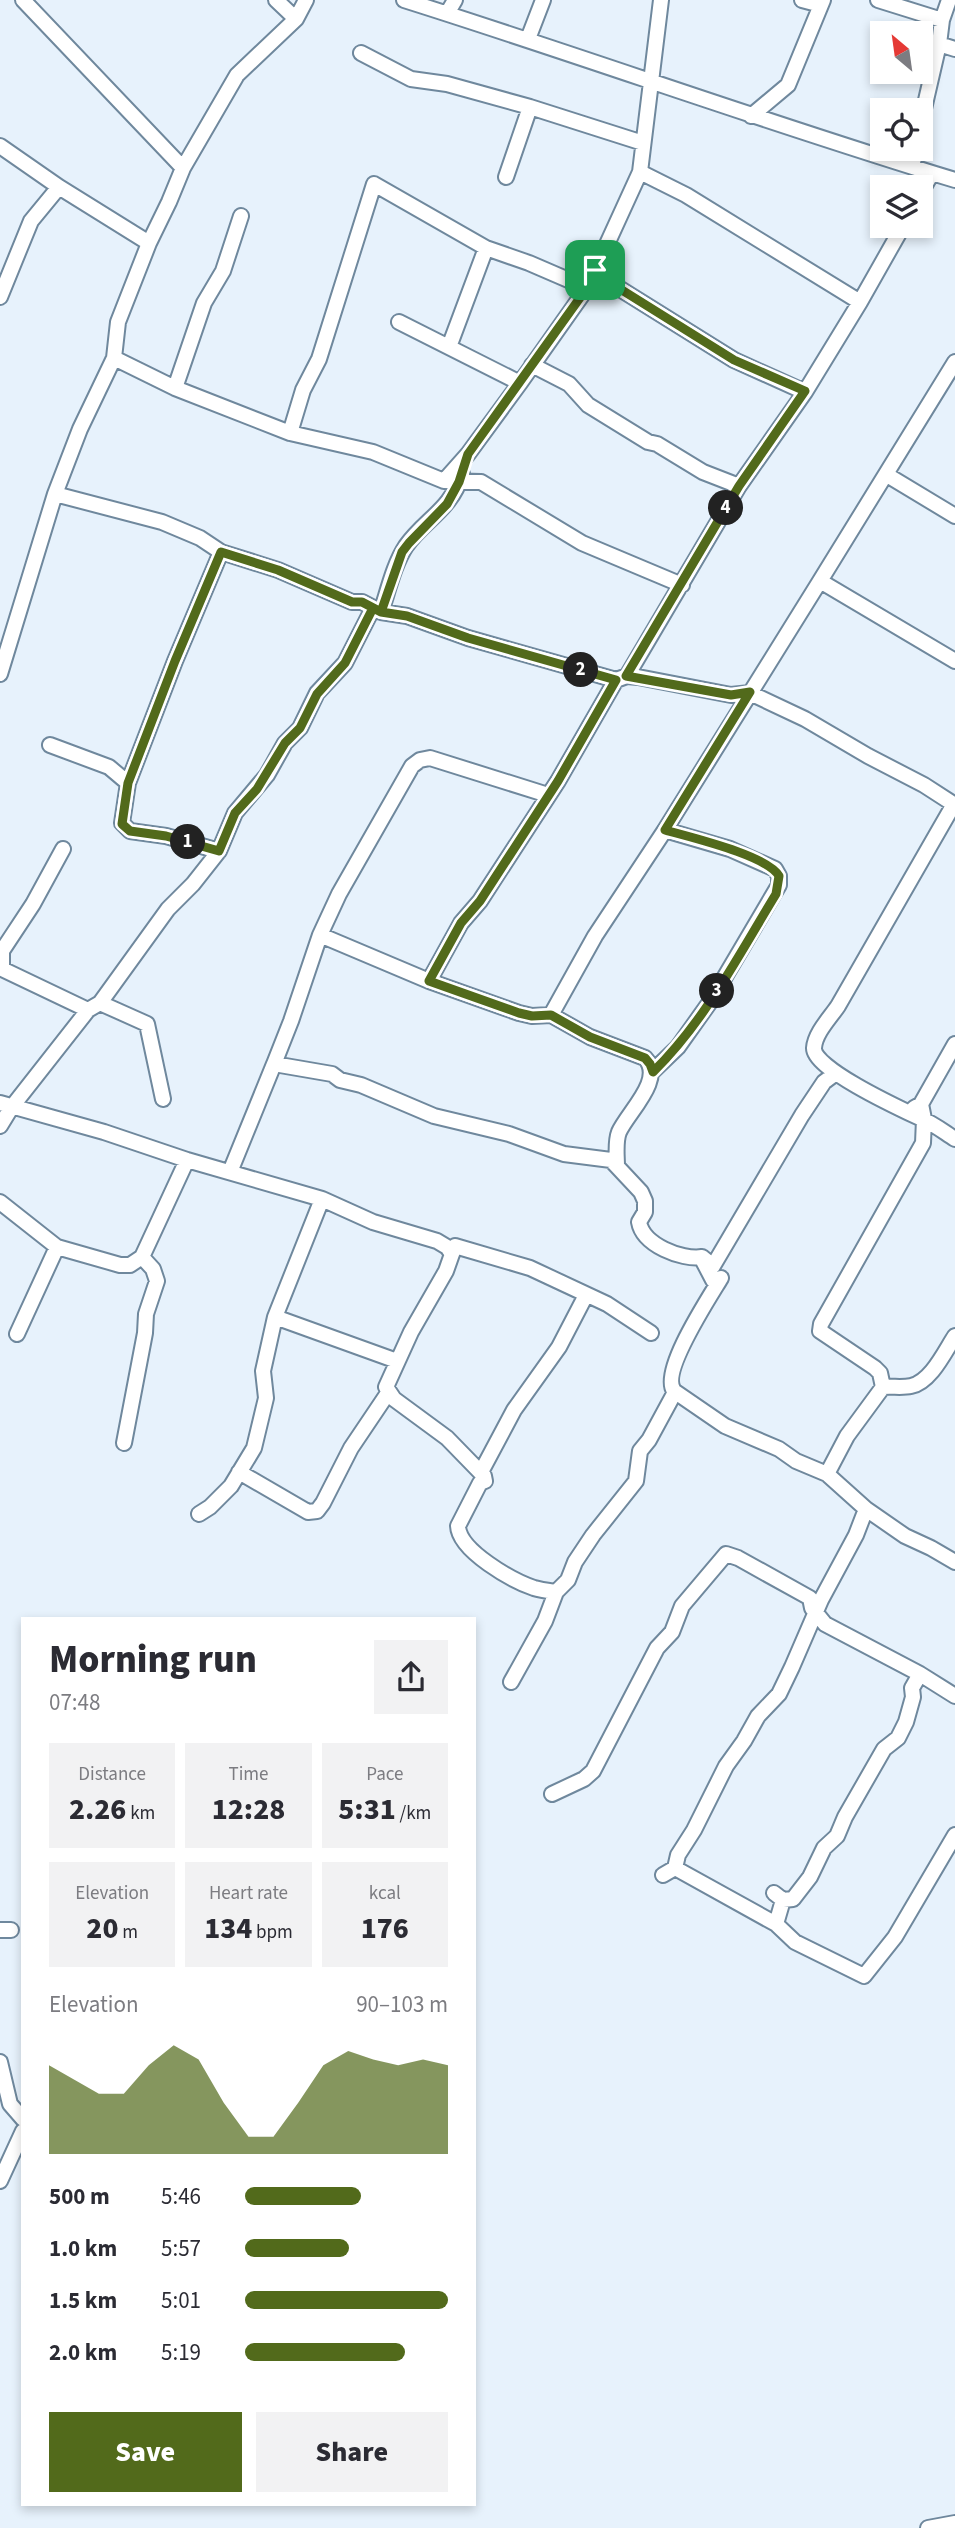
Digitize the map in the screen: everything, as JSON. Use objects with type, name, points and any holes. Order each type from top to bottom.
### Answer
[{"type":"street","points":[[23,0],[183,168]]},
{"type":"street","points":[[276,0],[296,19]]},
{"type":"street","points":[[0,674],[55,494],[80,429],[114,358],[118,322],[149,243],[183,168],[237,75],[296,19],[306,0]]},
{"type":"street","points":[[404,0],[452,6],[601,65],[650,79],[751,116],[955,180]]},
{"type":"street","points":[[528,38],[544,0]]},
{"type":"street","points":[[0,1126],[6,1106],[94,1007],[168,909],[193,884],[219,851],[235,813],[257,789],[285,743],[300,728],[317,694],[345,663],[377,610],[402,552],[439,514],[452,482],[468,454],[587,288],[640,172],[661,0]]},
{"type":"street","points":[[751,116],[788,85],[822,3],[802,0]]},
{"type":"street","points":[[878,0],[942,20]]},
{"type":"street","points":[[926,98],[942,20],[949,0]]},
{"type":"street","points":[[939,44],[955,50]]},
{"type":"street","points":[[361,53],[411,79],[447,84],[530,107],[643,144]]},
{"type":"street","points":[[506,177],[530,107]]},
{"type":"street","points":[[0,146],[58,187],[149,243]]},
{"type":"street","points":[[912,167],[913,161]]},
{"type":"street","points":[[640,172],[686,195],[860,302]]},
{"type":"street","points":[[290,433],[303,390],[319,359],[374,184],[485,248],[587,288]]},
{"type":"street","points":[[0,297],[31,221],[58,187]]},
{"type":"street","points":[[175,388],[204,303],[223,271],[241,216]]},
{"type":"street","points":[[429,981],[461,923],[480,901],[682,585],[739,486],[805,391],[896,238]]},
{"type":"street","points":[[449,347],[485,248]]},
{"type":"street","points":[[595,270],[601,277],[734,360],[805,391]]},
{"type":"street","points":[[399,322],[520,383]]},
{"type":"street","points":[[114,358],[175,388],[290,433],[373,452],[452,482],[481,482],[582,543],[682,585]]},
{"type":"street","points":[[532,365],[569,384],[587,405],[648,442],[657,444],[702,471],[739,486]]},
{"type":"street","points":[[551,1015],[595,936],[665,830],[953,371]]},
{"type":"street","points":[[887,475],[955,516]]},
{"type":"street","points":[[55,494],[162,522],[200,538],[221,552],[278,570],[352,602],[362,602],[377,610],[407,616],[468,638],[621,678],[731,695],[750,692],[924,785],[954,805],[838,1006],[817,1035],[814,1050],[815,1055],[836,1073],[907,1113],[924,1119],[955,1139]]},
{"type":"street","points":[[219,851],[166,836],[130,831],[122,824],[128,783],[221,552]]},
{"type":"street","points":[[820,581],[955,661]]},
{"type":"street","points":[[50,745],[109,767],[128,783]]},
{"type":"street","points":[[230,1172],[291,1021],[320,935],[339,894],[412,766],[420,760],[430,758],[548,795]]},
{"type":"street","points":[[617,1166],[618,1134],[650,1082],[653,1072],[678,1047],[710,1002],[779,886],[779,876],[775,869],[730,849],[665,830]]},
{"type":"street","points":[[63,849],[33,904],[2,951],[1,969],[94,1007],[147,1024],[163,1099]]},
{"type":"street","points":[[320,935],[429,981],[519,1013],[532,1016],[551,1015],[590,1037],[645,1058],[653,1072]]},
{"type":"street","points":[[907,1113],[921,1104],[955,1044]]},
{"type":"street","points":[[274,1064],[332,1074],[340,1080],[361,1085],[435,1116],[509,1134],[564,1154],[611,1160],[641,1192],[645,1201],[645,1212],[639,1223],[642,1232],[679,1255],[689,1258],[702,1257],[713,1266],[719,1260],[802,1115],[824,1082],[836,1073]]},
{"type":"street","points":[[827,1474],[847,1436],[883,1387],[880,1373],[875,1368],[820,1331],[827,1311],[923,1143],[924,1119],[921,1104]]},
{"type":"street","points":[[6,1106],[104,1132],[187,1160],[322,1199],[373,1222],[437,1241],[452,1254]]},
{"type":"street","points":[[0,1202],[57,1247],[120,1265],[130,1265],[142,1257],[187,1160]]},
{"type":"street","points":[[200,1514],[231,1486],[254,1448],[266,1398],[263,1371],[275,1317],[322,1199]]},
{"type":"street","points":[[556,1592],[534,1588],[511,1577],[473,1552],[461,1538],[458,1532],[461,1520],[480,1483],[485,1481],[481,1472],[447,1438],[394,1399],[386,1387],[411,1332],[446,1271],[455,1246],[530,1268],[607,1304],[651,1333]]},
{"type":"street","points":[[17,1334],[57,1247]]},
{"type":"street","points":[[124,1443],[145,1333],[146,1314],[157,1281],[153,1269],[142,1257]]},
{"type":"street","points":[[702,1257],[713,1280],[721,1278],[679,1352],[670,1379],[670,1385],[675,1392],[725,1426],[779,1449],[796,1461],[827,1474],[866,1509],[912,1541],[955,1562]]},
{"type":"street","points":[[481,1472],[513,1410],[559,1347],[586,1296]]},
{"type":"street","points":[[275,1317],[397,1361]]},
{"type":"street","points":[[883,1387],[914,1386],[928,1375],[955,1336]]},
{"type":"street","points":[[511,1682],[545,1621],[556,1592],[568,1580],[575,1562],[593,1535],[636,1480],[640,1451],[649,1440],[675,1392]]},
{"type":"street","points":[[239,1472],[308,1512],[317,1511],[363,1428],[388,1393]]},
{"type":"street","points":[[866,1509],[779,1694],[758,1717],[726,1766],[694,1830],[669,1871],[776,1924],[795,1942],[864,1976],[895,1937],[955,1835]]},
{"type":"street","points":[[552,1794],[584,1779],[593,1771],[657,1648],[672,1632],[682,1606],[726,1555],[738,1558],[810,1598],[816,1613],[832,1629],[875,1648],[882,1655],[955,1696]]},
{"type":"street","points":[[776,1924],[779,1897],[793,1899],[810,1877],[824,1847],[837,1836],[884,1749],[898,1738],[913,1697],[912,1688],[920,1674]]},
{"type":"street","points":[[0,2062],[10,2104],[21,2117]]},
{"type":"street","points":[[0,2181],[21,2135]]},
{"type":"street","points":[[928,2528],[955,2523]]},
{"type":"route","points":[[595,270],[587,288],[468,454],[459,482],[447,504],[402,552],[381,612],[373,608],[345,663],[317,694],[300,728],[285,743],[257,789],[235,813],[219,851],[166,836],[130,831],[122,824],[128,783],[221,552],[278,570],[352,602],[362,602],[381,612],[407,616],[468,638],[616,680],[558,781],[480,901],[461,923],[429,981],[519,1013],[532,1016],[551,1015],[590,1037],[645,1058],[653,1072],[678,1047],[710,1002],[776,894],[779,876],[775,869],[730,849],[665,830],[750,692],[731,695],[626,676],[739,486],[805,391],[734,360],[601,277],[595,270]]}]
